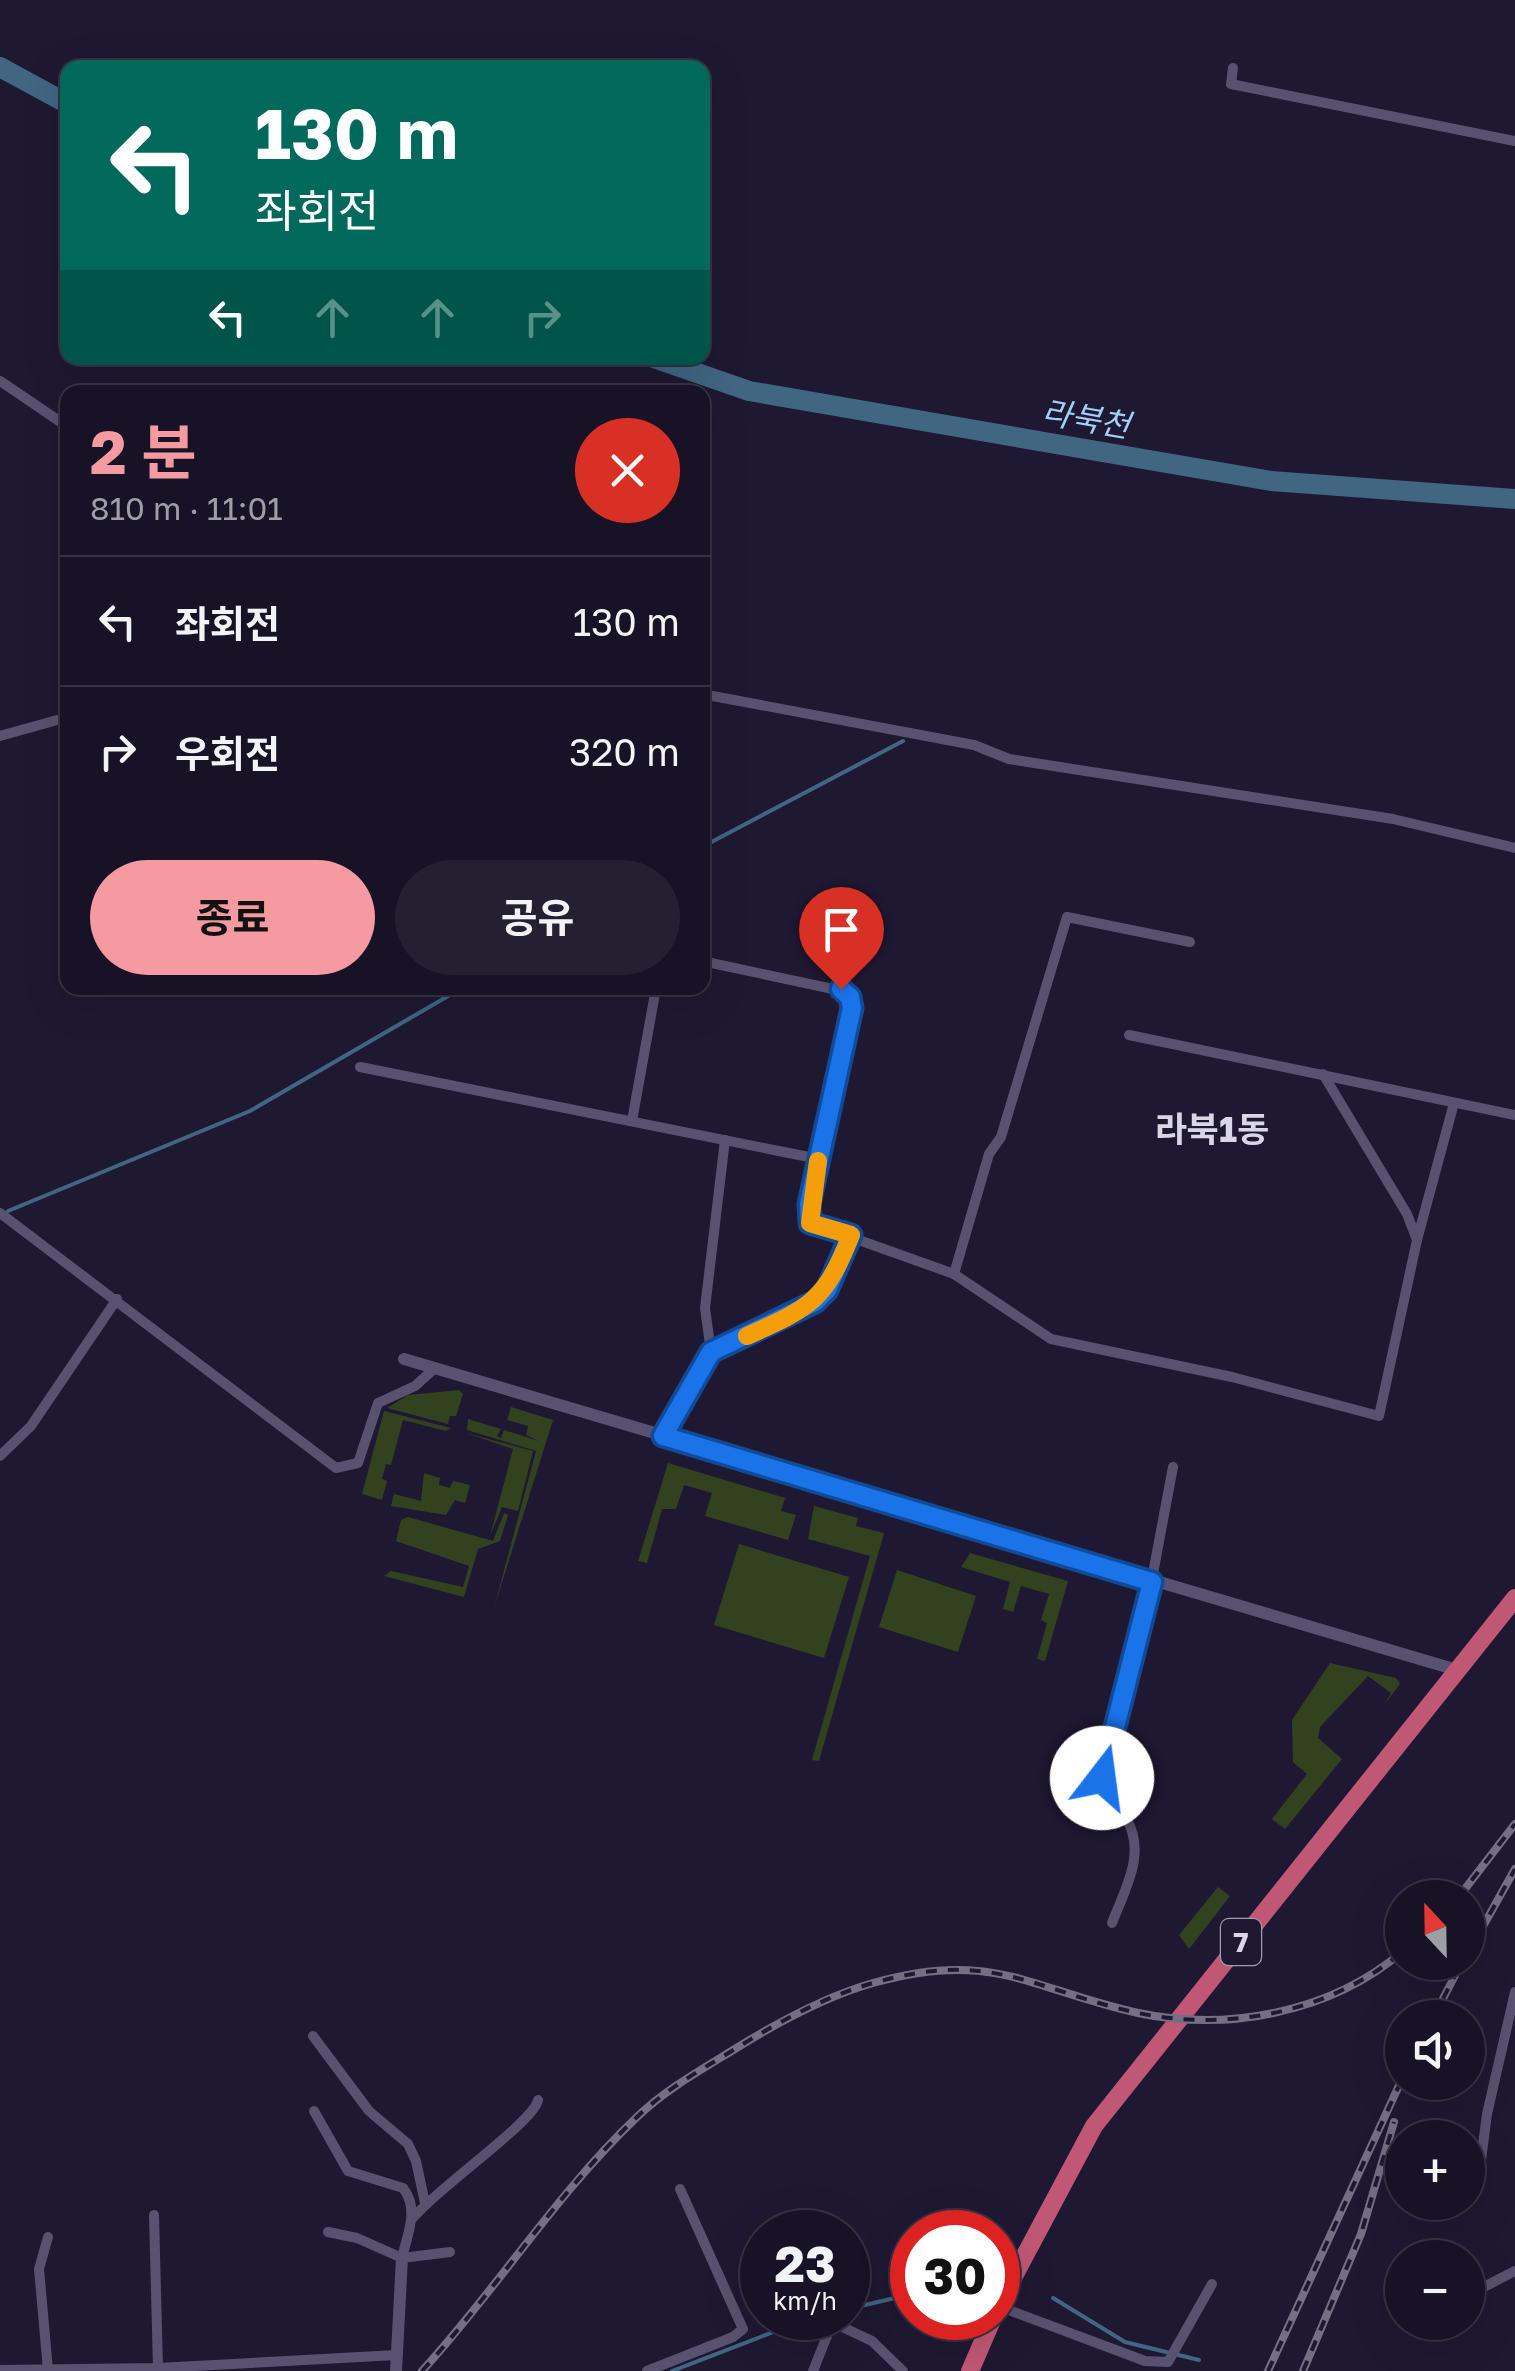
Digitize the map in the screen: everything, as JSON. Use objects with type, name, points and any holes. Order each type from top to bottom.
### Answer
[{"type":"highway","name":"7","points":[[1020,2265],[1094,2126],[1515,1598]]},
{"type":"highway","points":[[970,2371],[983,2340]]},
{"type":"street","points":[[1232,68],[1231,84],[1515,141]]},
{"type":"street","points":[[0,381],[60,422]]},
{"type":"street","points":[[710,696],[974,745],[1010,759],[1393,820],[1515,848]]},
{"type":"street","points":[[0,736],[60,719]]},
{"type":"street","points":[[954,1274],[988,1154],[1001,1136],[1042,1012],[1067,917],[1190,942]]},
{"type":"street","points":[[710,963],[841,989],[850,997],[852,1008],[809,1204],[810,1223],[954,1274],[1051,1339],[1232,1378],[1379,1416],[1417,1240],[1454,1102]]},
{"type":"street","points":[[632,1122],[655,995]]},
{"type":"street","points":[[1128,1035],[1515,1114]]},
{"type":"street","points":[[360,1066],[818,1159]]},
{"type":"street","points":[[1323,1074],[1407,1214],[1417,1240]]},
{"type":"street","points":[[711,1352],[705,1308],[725,1140]]},
{"type":"street","points":[[2,1219],[118,1300],[336,1468],[358,1463],[378,1403],[415,1386],[434,1368]]},
{"type":"street","points":[[663,1436],[711,1352],[815,1302],[827,1290],[851,1235]]},
{"type":"street","points":[[0,1456],[31,1426],[118,1300]]},
{"type":"street","points":[[404,1359],[1457,1670]]},
{"type":"street","points":[[1112,1923],[1136,1860],[1136,1841],[1128,1821],[1108,1797],[1102,1778],[1152,1582],[1174,1467]]},
{"type":"street","points":[[1485,2129],[1515,1992]]},
{"type":"street","points":[[313,2036],[370,2111],[408,2144],[416,2160],[425,2202]]},
{"type":"street","points":[[396,2371],[402,2258],[412,2219],[425,2202],[530,2118],[538,2100]]},
{"type":"street","points":[[314,2112],[348,2171],[403,2188],[412,2219]]},
{"type":"street","points":[[647,2371],[743,2328],[680,2189]]},
{"type":"street","points":[[154,2216],[158,2368]]},
{"type":"street","points":[[328,2232],[357,2238],[402,2258],[450,2252]]},
{"type":"street","points":[[48,2237],[40,2268],[48,2370]]},
{"type":"street","points":[[1485,2286],[1515,2271]]},
{"type":"street","points":[[1020,2314],[1145,2361],[1168,2362],[1212,2284]]},
{"type":"street","points":[[812,2371],[829,2331],[838,2325],[872,2340],[903,2371]]},
{"type":"street","points":[[0,2370],[158,2368],[396,2355]]},
{"type":"green space","points":[[459,1390],[463,1394],[456,1416],[450,1416],[448,1424],[387,1408],[408,1395]]},
{"type":"green space","points":[[511,1407],[553,1420],[494,1608],[536,1451],[467,1430],[468,1419],[501,1429],[497,1436],[501,1438],[504,1430],[539,1441],[526,1435],[528,1426],[507,1420]]},
{"type":"green space","points":[[384,1411],[451,1428],[446,1431],[403,1420],[391,1465],[386,1464],[382,1479],[387,1481],[382,1500],[362,1494]]},
{"type":"green space","points":[[466,1433],[533,1451],[518,1511],[502,1507],[490,1536],[513,1449]]},
{"type":"green space","points":[[668,1463],[785,1498],[781,1511],[796,1515],[788,1540],[705,1516],[712,1493],[684,1485],[676,1509],[662,1509],[647,1563],[638,1561]]},
{"type":"green space","points":[[424,1473],[440,1478],[439,1485],[450,1488],[453,1481],[470,1485],[465,1503],[455,1500],[446,1515],[391,1506],[394,1494],[421,1501]]},
{"type":"green space","points":[[814,1506],[858,1518],[856,1526],[884,1533],[819,1761],[812,1760],[870,1556],[808,1539]]},
{"type":"green space","points":[[504,1513],[508,1515],[500,1541],[478,1549],[464,1597],[384,1576],[391,1571],[463,1587],[469,1566],[396,1541],[401,1520],[408,1517],[493,1541]]},
{"type":"green space","points":[[739,1544],[849,1577],[824,1658],[714,1625]]},
{"type":"green space","points":[[970,1553],[1068,1581],[1045,1661],[1037,1659],[1047,1623],[1041,1620],[1049,1594],[1021,1586],[1013,1612],[1003,1609],[1010,1582],[961,1567]]},
{"type":"green space","points":[[897,1570],[976,1596],[958,1652],[879,1627]]},
{"type":"green space","points":[[1330,1663],[1396,1678],[1400,1684],[1384,1705],[1391,1693],[1368,1676],[1320,1727],[1318,1738],[1342,1759],[1285,1829],[1272,1819],[1307,1774],[1293,1762],[1292,1720]]},
{"type":"green space","points":[[1218,1887],[1230,1896],[1189,1949],[1179,1935]]},
{"type":"waterway","name":"라북천","points":[[0,67],[60,100]]},
{"type":"waterway","name":"라북천","points":[[674,365],[749,391],[1271,481],[1515,499]]},
{"type":"waterway","points":[[710,843],[903,741]]},
{"type":"waterway","points":[[8,1211],[250,1111],[450,995]]},
{"type":"waterway","points":[[1053,2298],[1125,2342],[1199,2360]]},
{"type":"waterway","points":[[870,2304],[890,2299]]},
{"type":"waterway","points":[[672,2371],[753,2340]]},
{"type":"railway","points":[[1472,1880],[1515,1824]]},
{"type":"railway","points":[[1485,1923],[1515,1869]]},
{"type":"railway","points":[[422,2371],[580,2178],[637,2117],[702,2069],[822,2001],[914,1974],[981,1971],[1138,2013],[1208,2020],[1243,2018],[1311,2003],[1344,1990],[1385,1965]]},
{"type":"railway","points":[[1442,2000],[1453,1980]]},
{"type":"railway","points":[[1268,2371],[1392,2100]]},
{"type":"railway","points":[[1303,2371],[1361,2234],[1385,2153]]},
{"type":"slow traffic","points":[[747,1336],[815,1302],[827,1290],[838,1268],[851,1235],[810,1223],[809,1204],[818,1161]]},
{"type":"district","name":"라북1동","points":[[1212,1130]]},
{"type":"route","points":[[841,989],[850,997],[852,1008],[809,1204],[810,1223],[851,1235],[838,1268],[827,1290],[815,1302],[711,1352],[663,1436],[1152,1582],[1102,1778]]}]
